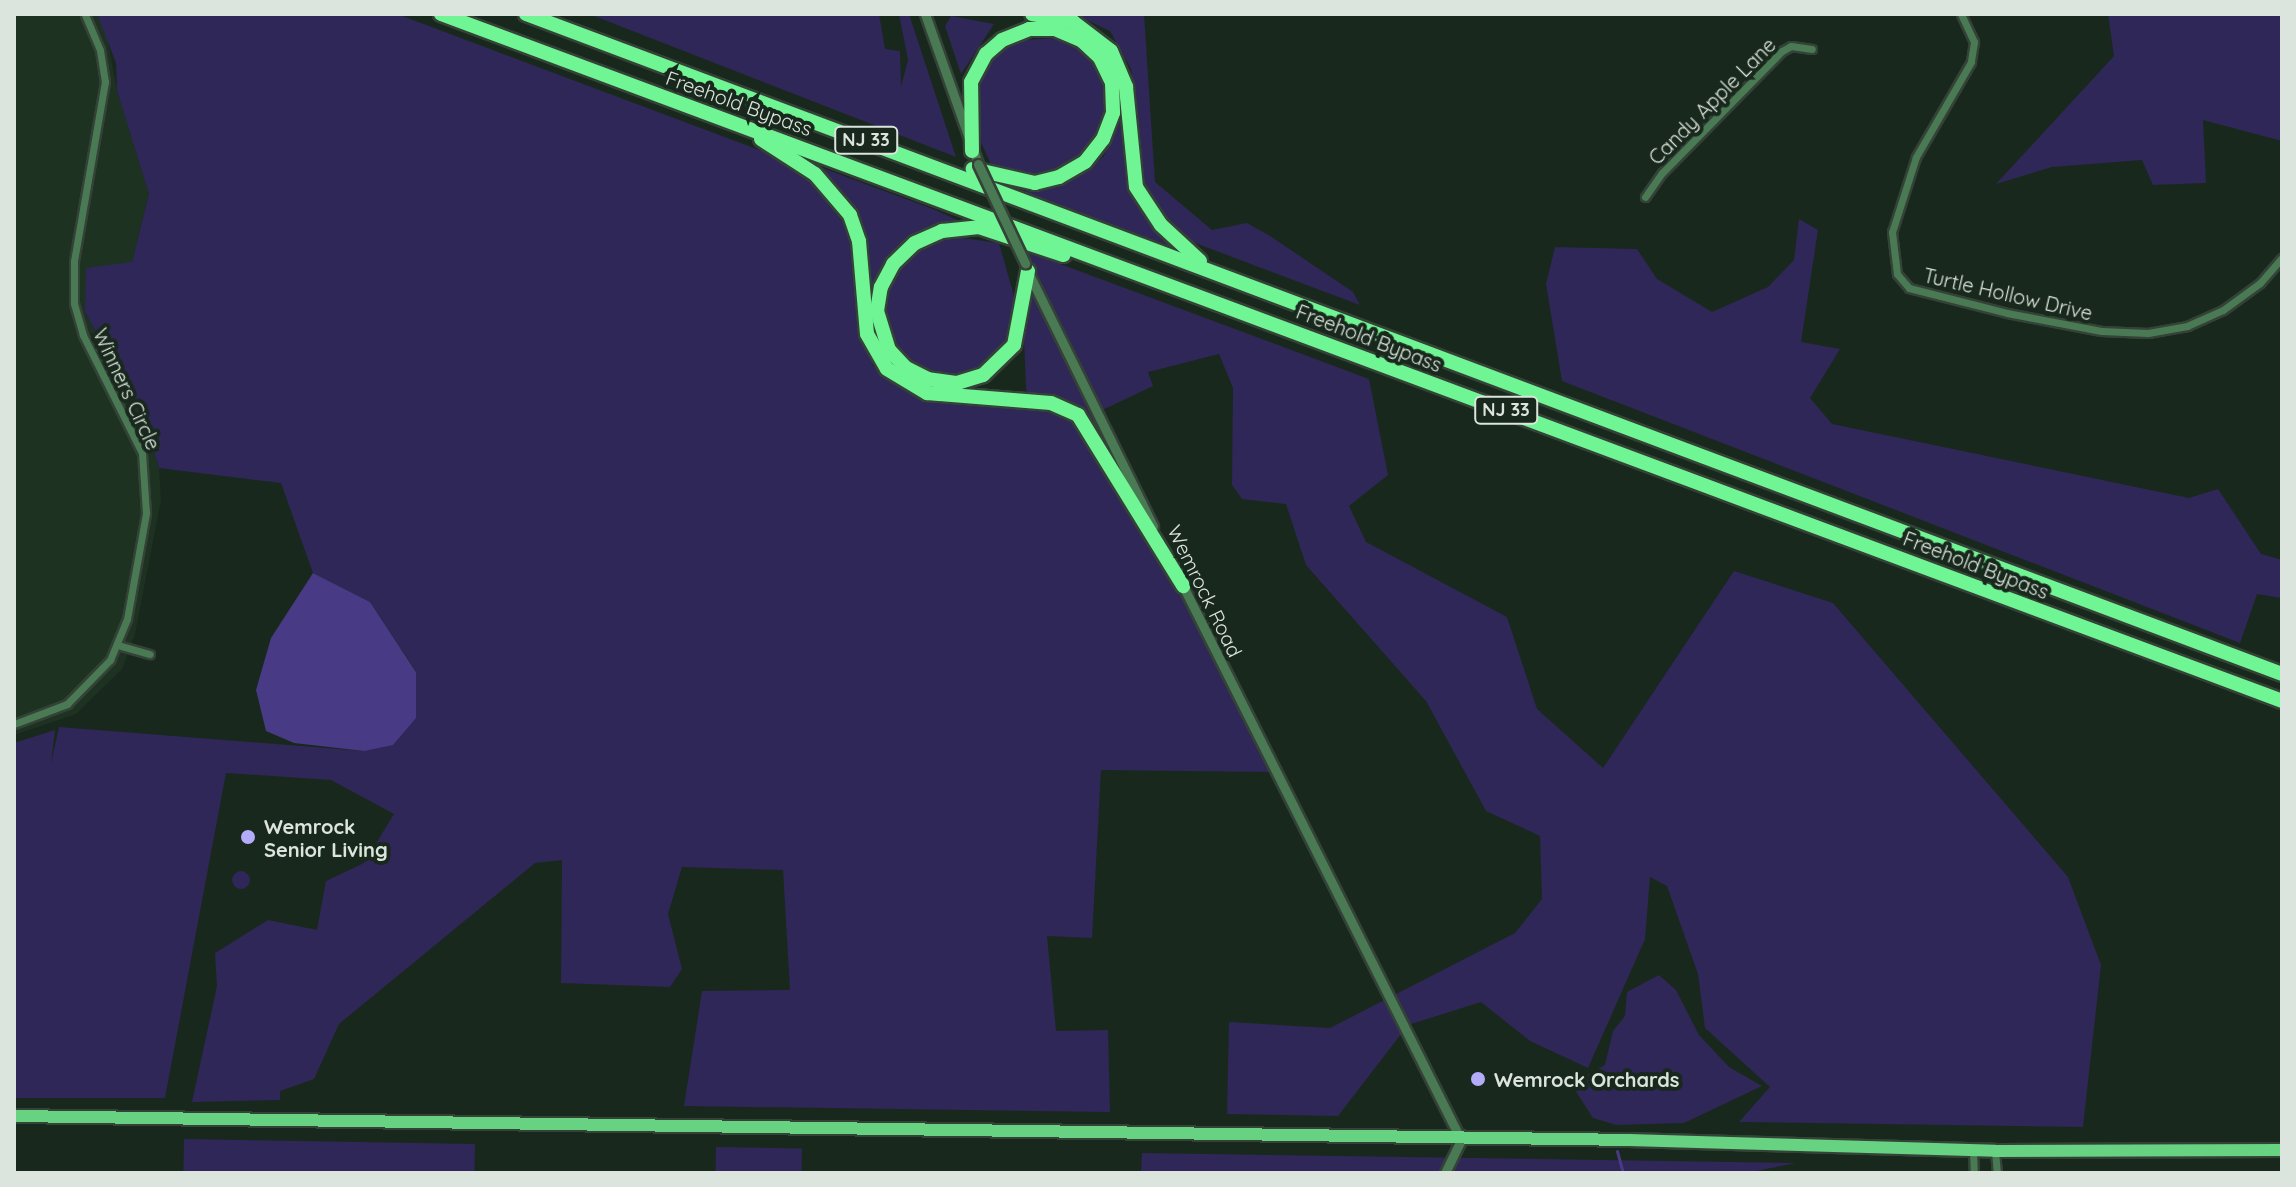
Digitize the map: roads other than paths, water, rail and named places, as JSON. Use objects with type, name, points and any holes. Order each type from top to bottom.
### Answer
[{"type":"highway","name":"Freehold Bypass","points":[[441,14],[2282,701]]},
{"type":"highway","name":"Freehold Bypass","points":[[526,14],[1207,267],[2282,674]]},
{"type":"highway","points":[[1032,14],[1083,26],[1111,51],[1126,87],[1136,187],[1161,225],[1207,267]]},
{"type":"highway","points":[[770,104],[985,174],[1035,183],[1077,167],[1103,139],[1114,104],[1100,58],[1081,40],[1055,29],[1029,29],[1002,40],[986,54],[971,82],[975,158]]},
{"type":"highway","points":[[728,122],[801,163],[845,207],[859,241],[867,334],[887,369],[927,393],[1051,403],[1078,415],[1183,586]]},
{"type":"highway","points":[[1026,267],[1014,345],[983,375],[956,383],[928,379],[906,368],[889,350],[877,311],[883,281],[905,250],[942,231],[979,227],[1174,286]]},
{"type":"main road","points":[[14,1116],[1995,1151],[2282,1150]]},
{"type":"street","name":"Winners Circle","points":[[14,724],[77,697],[102,671],[118,645],[148,481],[134,433],[83,335],[74,303],[74,261],[105,82],[100,50],[85,14]]},
{"type":"street","name":"Wemrock Road","points":[[925,14],[975,158],[1026,267],[1461,1140]]},
{"type":"street","name":"Turtle Hollow Drive","points":[[1961,14],[1974,42],[1971,62],[1916,157],[1892,232],[1897,274],[1909,288],[2038,319],[2148,333],[2187,326],[2223,310],[2260,283],[2282,258]]},
{"type":"street","name":"Candy Apple Lane","points":[[1645,197],[1662,173],[1782,51],[1791,46],[1812,49]]},
{"type":"street","points":[[118,645],[150,654]]},
{"type":"street","points":[[1445,1173],[1461,1140]]},
{"type":"street","points":[[1973,1150],[1974,1173]]},
{"type":"street","points":[[1995,1151],[1997,1173]]},
{"type":"waterway","points":[[1617,1151],[1623,1173]]},
{"type":"place","name":"Wemrock Senior Living","points":[[248,837]]},
{"type":"place","name":"Wemrock Orchards","points":[[1478,1079]]}]
